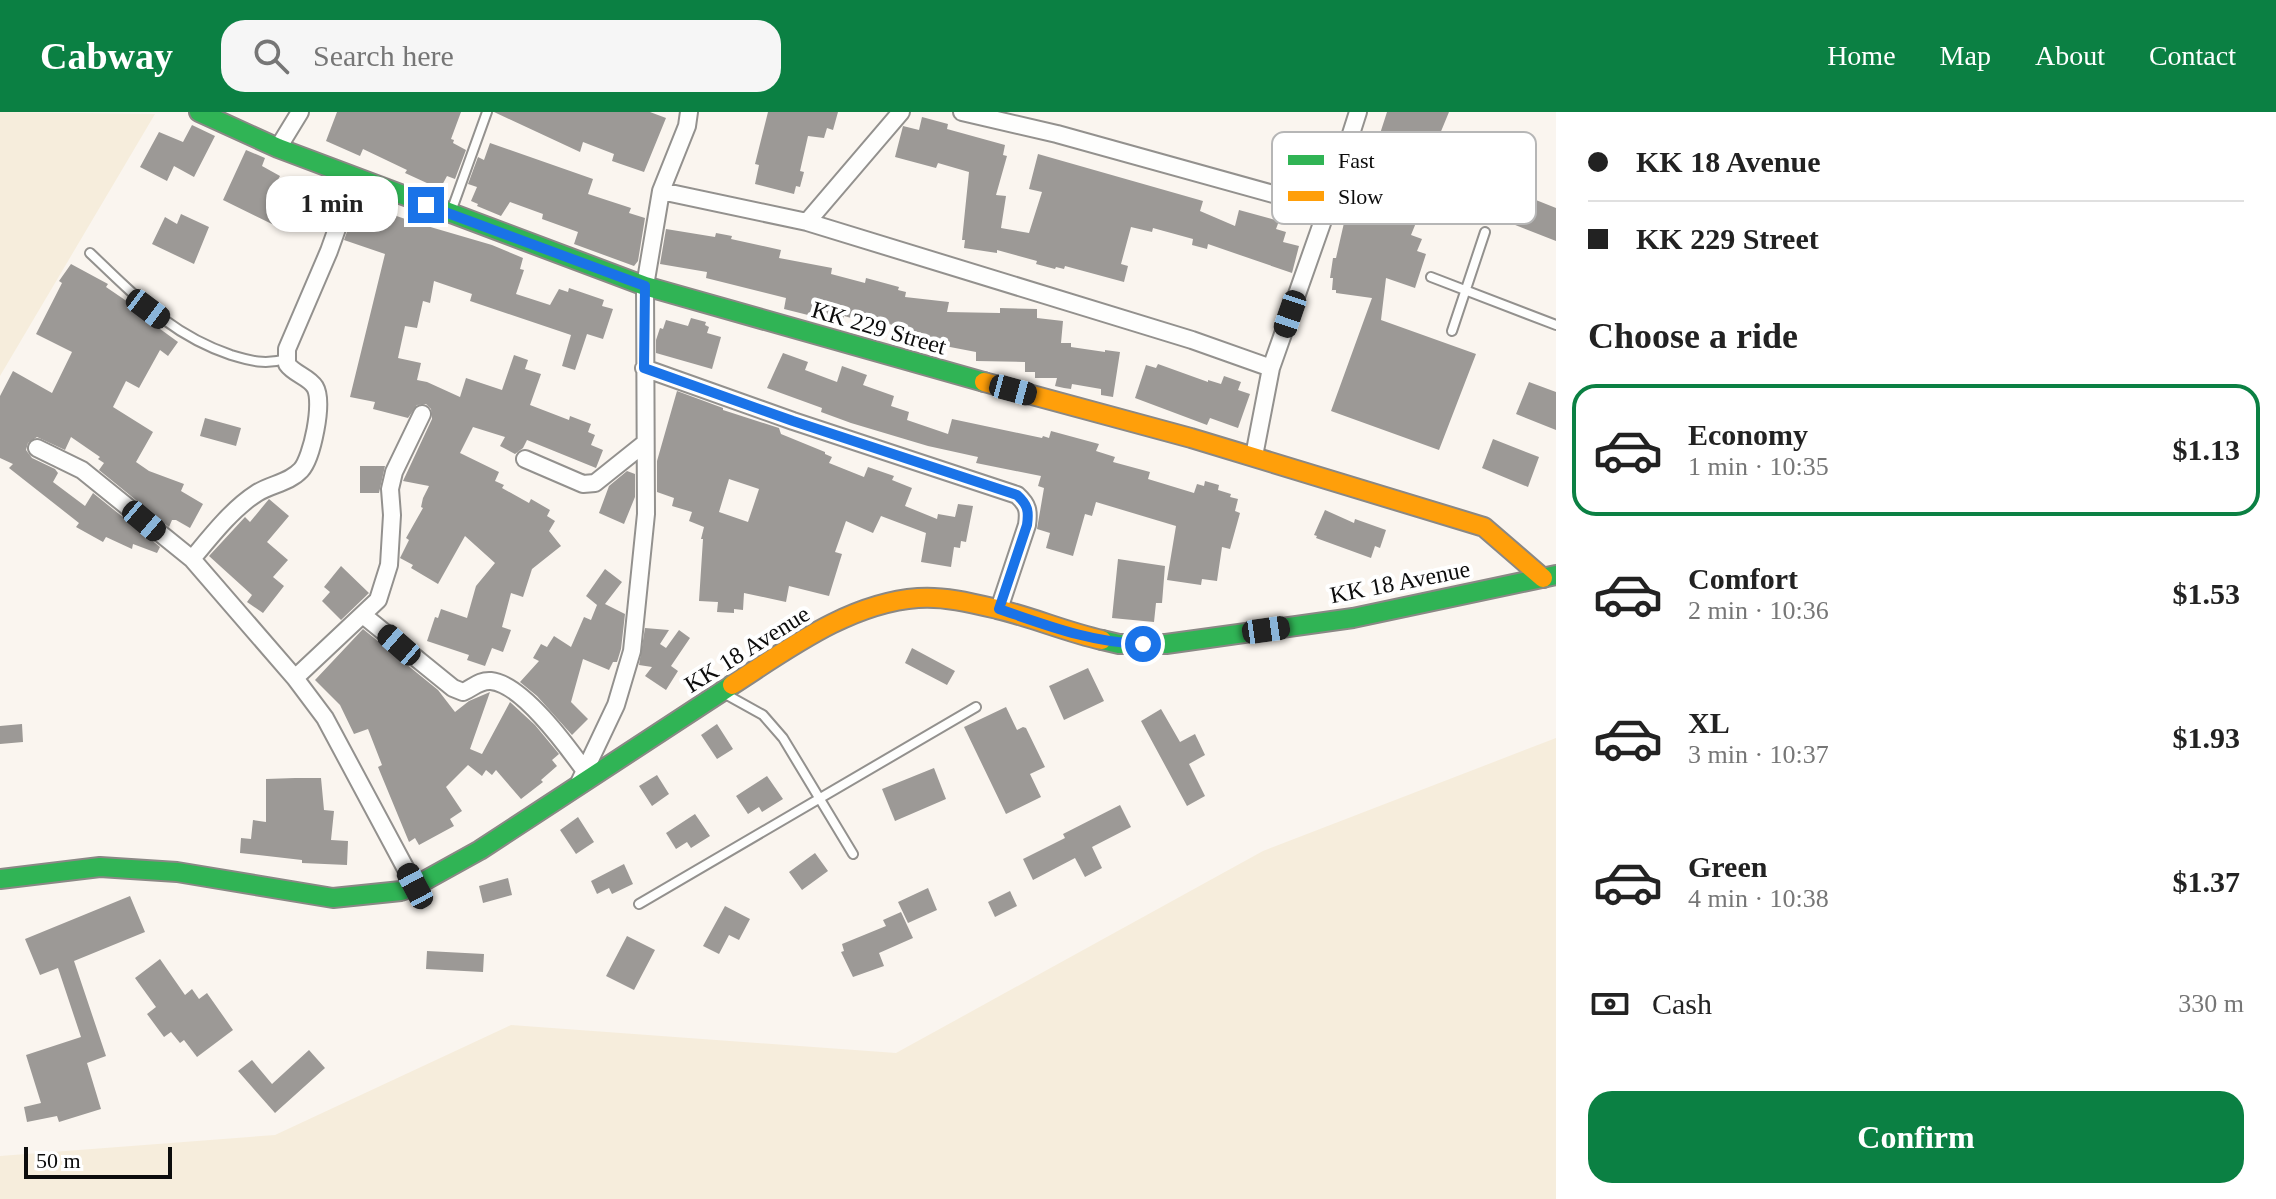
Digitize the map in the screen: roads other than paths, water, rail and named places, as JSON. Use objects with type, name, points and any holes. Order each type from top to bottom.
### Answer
[{"type":"main road","name":"KK 229 Street","points":[[199,112],[278,148],[645,286],[1254,456],[1484,527],[1550,577]]},
{"type":"main road","name":"KK 18 Avenue","points":[[0,879],[100,867],[177,872],[333,898],[379,895],[415,886],[480,850],[582,777],[814,633],[871,607],[918,598],[953,600],[999,609],[1071,633],[1119,644],[1166,644],[1353,618],[1550,577]]},
{"type":"street","points":[[278,148],[300,112]]},
{"type":"street","points":[[582,777],[616,705],[632,651],[646,514],[645,286],[661,191],[687,126],[689,112]]},
{"type":"street","points":[[807,222],[901,112]]},
{"type":"street","points":[[962,112],[1057,134],[1272,194]]},
{"type":"street","points":[[1352,132],[1358,112]]},
{"type":"street","points":[[192,559],[218,528],[255,493],[286,481],[307,463],[319,396],[311,382],[291,369],[286,359],[287,349],[329,251],[355,178]]},
{"type":"street","points":[[661,191],[807,222],[1192,340],[1271,368]]},
{"type":"street","points":[[1254,456],[1271,368],[1322,224]]},
{"type":"street","points":[[644,368],[1017,495],[1025,502],[1029,512],[1027,525],[999,609]]},
{"type":"street","points":[[295,678],[378,600],[384,585],[391,538],[390,489],[394,472],[422,414]]},
{"type":"street","points":[[525,459],[583,484],[595,483],[645,443]]},
{"type":"street","points":[[37,448],[82,470],[192,559],[295,678],[325,718],[415,886]]},
{"type":"street","points":[[363,615],[453,688],[463,692],[476,683],[491,681],[511,687],[562,738],[582,777]]},
{"type":"lane","points":[[450,214],[487,112]]},
{"type":"lane","points":[[1452,331],[1485,232]]},
{"type":"lane","points":[[90,253],[148,309],[203,346],[263,364],[286,359]]},
{"type":"lane","points":[[1431,277],[1556,325]]},
{"type":"lane","points":[[723,692],[763,715],[783,738],[853,854]]},
{"type":"lane","points":[[639,904],[976,707]]}]
